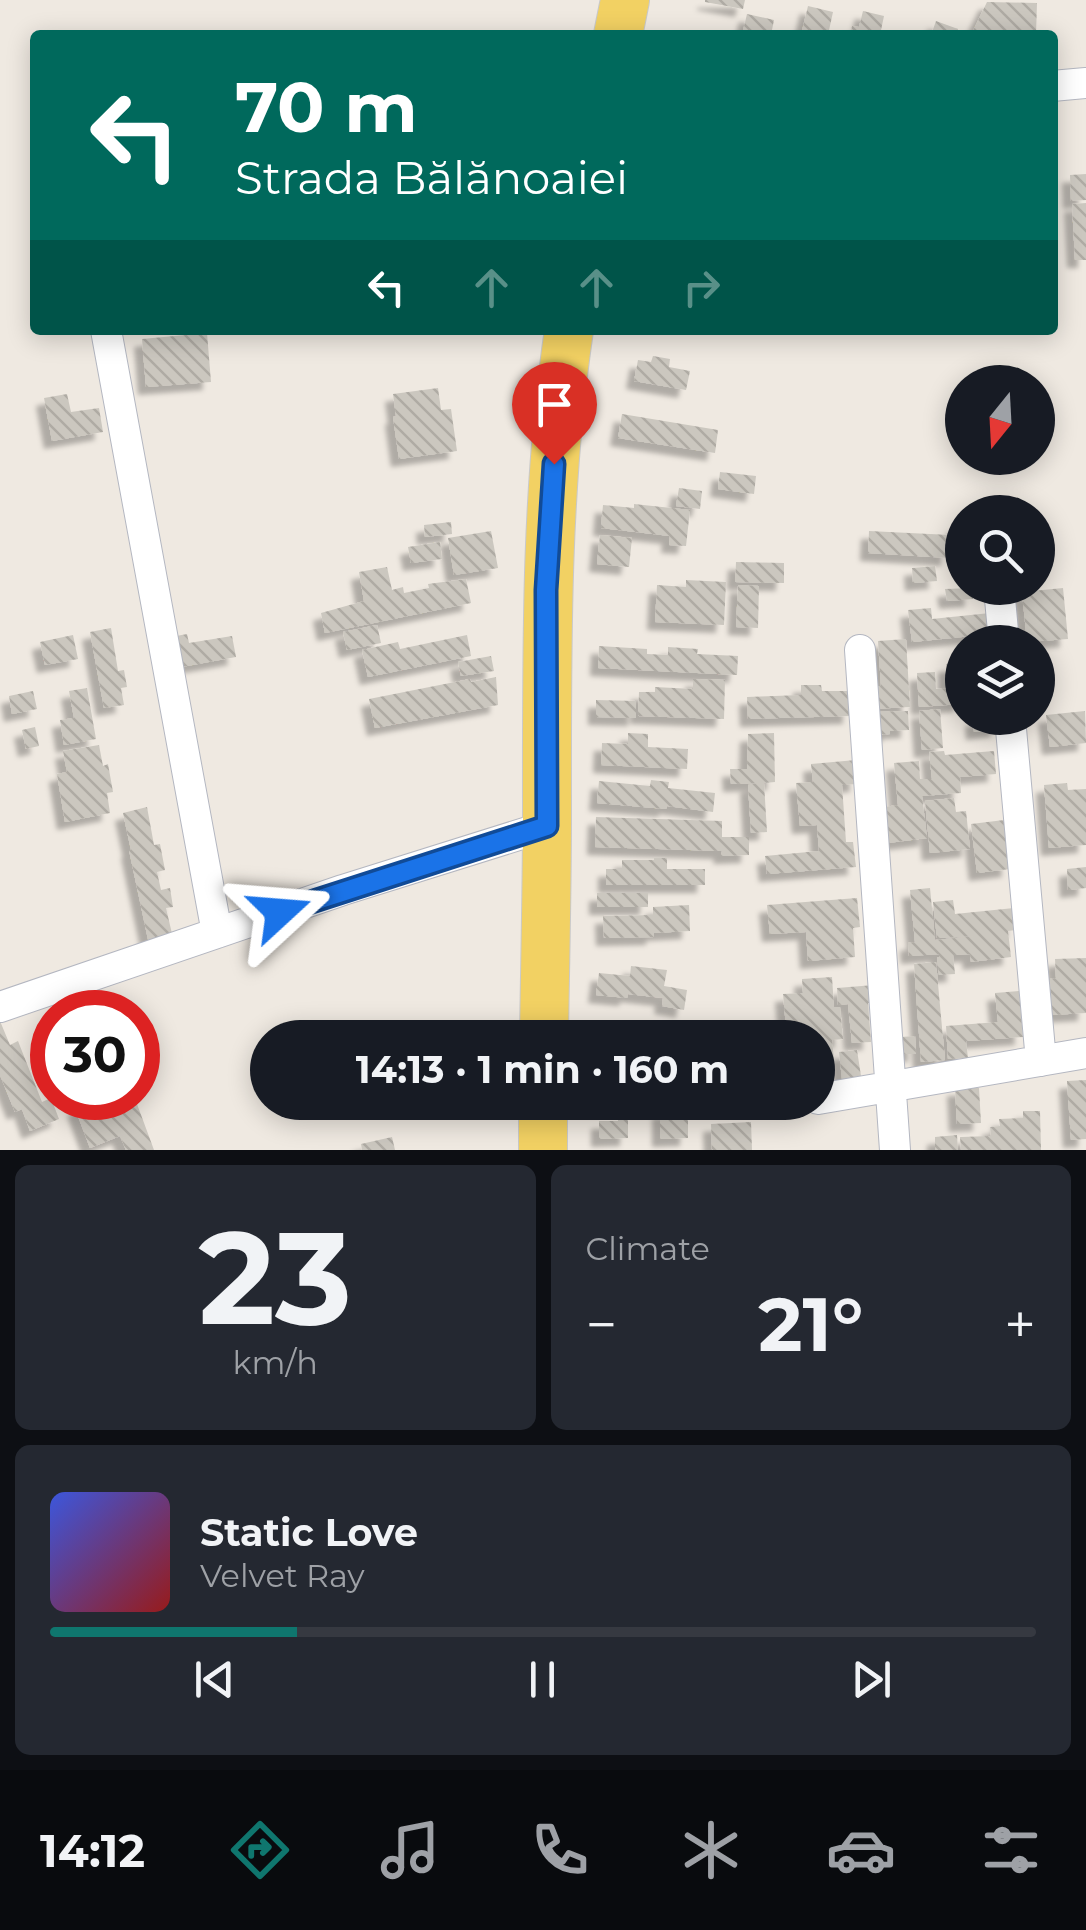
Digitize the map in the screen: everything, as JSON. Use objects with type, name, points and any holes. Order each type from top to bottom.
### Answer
[{"type":"main road","points":[[619,30],[625,0]]},
{"type":"main road","points":[[544,1020],[546,590],[555,452],[568,335]]},
{"type":"main road","points":[[543,1120],[544,1150]]},
{"type":"street","points":[[1058,85],[1086,82]]},
{"type":"street","points":[[107,335],[217,933]]},
{"type":"street","points":[[860,650],[895,1150]]},
{"type":"street","points":[[1012,735],[1041,1061]]},
{"type":"street","points":[[1,1000],[547,826]]},
{"type":"street","points":[[835,1096],[1086,1053]]},
{"type":"building","points":[[705,0],[745,0],[743,9]]},
{"type":"building","points":[[987,2],[1037,3],[1036,30],[973,30]]},
{"type":"building","points":[[808,6],[833,12],[829,30],[802,30]]},
{"type":"building","points":[[863,11],[884,16],[881,30],[851,30],[852,26],[859,27]]},
{"type":"building","points":[[747,14],[774,20],[772,30],[743,30]]},
{"type":"building","points":[[936,21],[958,29],[958,30],[933,30]]},
{"type":"building","points":[[1086,174],[1086,200],[1071,201],[1070,175]]},
{"type":"building","points":[[1086,203],[1086,260],[1075,260],[1072,204]]},
{"type":"building","points":[[207,335],[211,382],[146,387],[142,339]]},
{"type":"building","points":[[653,356],[670,359],[669,367],[690,371],[686,390],[634,381],[638,360],[651,362]]},
{"type":"building","points":[[438,388],[441,410],[451,409],[457,451],[399,459],[393,394]]},
{"type":"building","points":[[67,394],[71,412],[99,408],[103,432],[52,441],[44,398]]},
{"type":"building","points":[[622,414],[718,430],[715,453],[618,438]]},
{"type":"building","points":[[720,472],[756,476],[754,494],[718,489]]},
{"type":"building","points":[[679,488],[702,491],[700,509],[676,506]]},
{"type":"building","points":[[634,504],[690,510],[686,546],[669,545],[670,536],[601,528],[603,505],[634,508]]},
{"type":"building","points":[[451,522],[452,534],[425,537],[424,525]]},
{"type":"building","points":[[491,531],[498,568],[454,575],[448,538]]},
{"type":"building","points":[[869,531],[945,535],[945,558],[868,553]]},
{"type":"building","points":[[600,535],[632,538],[629,567],[597,564]]},
{"type":"building","points":[[440,542],[442,559],[411,563],[408,547]]},
{"type":"building","points":[[736,562],[784,563],[784,583],[735,582]]},
{"type":"building","points":[[935,566],[937,581],[913,583],[912,568]]},
{"type":"building","points":[[387,567],[392,590],[403,587],[404,593],[429,588],[428,584],[466,579],[471,603],[325,633],[321,613],[364,601],[359,572]]},
{"type":"building","points":[[686,580],[726,582],[724,625],[655,622],[657,585],[686,587]]},
{"type":"building","points":[[738,585],[759,586],[758,628],[736,627]]},
{"type":"building","points":[[1063,588],[1068,639],[1055,640],[1055,625],[1025,625],[1023,605],[1055,605],[1055,589]]},
{"type":"building","points":[[931,608],[932,619],[990,613],[991,625],[945,625],[945,639],[912,642],[908,610]]},
{"type":"building","points":[[377,625],[381,643],[347,650],[343,632]]},
{"type":"building","points":[[111,628],[118,671],[124,670],[127,687],[121,688],[124,705],[104,708],[90,632]]},
{"type":"building","points":[[187,634],[189,643],[232,636],[236,657],[176,668],[171,637]]},
{"type":"building","points":[[73,635],[78,659],[45,665],[40,642]]},
{"type":"building","points":[[467,635],[471,656],[368,677],[362,650],[398,642],[400,649]]},
{"type":"building","points":[[906,639],[910,707],[872,709],[870,687],[881,686],[878,641]]},
{"type":"building","points":[[599,646],[647,649],[647,654],[668,655],[668,647],[698,649],[697,654],[738,656],[737,675],[598,668]]},
{"type":"building","points":[[491,656],[494,671],[461,676],[458,662]]},
{"type":"building","points":[[935,672],[936,689],[945,688],[945,705],[919,707],[917,673]]},
{"type":"building","points":[[496,677],[498,705],[375,728],[369,699]]},
{"type":"building","points":[[693,679],[725,680],[724,719],[638,716],[639,692],[655,692],[655,687],[693,689]]},
{"type":"building","points":[[801,685],[821,685],[822,691],[850,691],[851,716],[748,719],[747,697],[801,695]]},
{"type":"building","points":[[87,688],[96,739],[64,745],[60,720],[74,718],[69,691]]},
{"type":"building","points":[[33,691],[37,709],[12,714],[9,696]]},
{"type":"building","points":[[596,700],[636,701],[636,718],[596,717]]},
{"type":"building","points":[[940,709],[943,748],[922,750],[919,711]]},
{"type":"building","points":[[908,711],[909,730],[876,735],[875,712]]},
{"type":"building","points":[[1085,711],[1086,743],[1050,747],[1048,735],[1055,735],[1055,714]]},
{"type":"building","points":[[35,727],[39,746],[26,749],[22,730]]},
{"type":"building","points":[[628,733],[648,734],[648,747],[688,749],[687,769],[601,765],[602,743],[628,744]]},
{"type":"building","points":[[774,733],[775,782],[764,783],[767,832],[751,833],[748,785],[760,783],[731,784],[730,769],[747,769],[748,734]]},
{"type":"building","points":[[99,745],[103,766],[108,764],[113,792],[107,793],[110,813],[65,822],[57,774],[67,772],[63,751]]},
{"type":"building","points":[[944,751],[945,755],[994,751],[996,774],[960,777],[961,793],[922,796],[927,838],[888,843],[884,807],[898,805],[894,763],[919,761],[920,779],[932,779],[929,752]]},
{"type":"building","points":[[856,760],[858,784],[842,785],[846,842],[853,842],[856,867],[767,874],[765,856],[819,851],[817,825],[800,826],[796,783],[813,782],[811,764]]},
{"type":"building","points":[[651,780],[669,782],[668,788],[715,793],[713,812],[597,803],[599,781],[650,786]]},
{"type":"building","points":[[1067,783],[1068,790],[1086,789],[1086,845],[1049,848],[1044,785]]},
{"type":"building","points":[[954,798],[956,812],[966,811],[970,849],[930,853],[925,801]]},
{"type":"building","points":[[147,807],[154,845],[160,844],[165,870],[157,872],[161,890],[170,888],[173,907],[166,908],[173,938],[149,944],[123,813]]},
{"type":"building","points":[[596,817],[722,821],[722,837],[749,837],[749,855],[595,847]]},
{"type":"building","points":[[1004,820],[1010,869],[977,873],[971,824]]},
{"type":"building","points":[[667,858],[667,869],[705,869],[705,885],[606,885],[606,869],[622,869],[622,860]]},
{"type":"building","points":[[1086,867],[1086,888],[1068,890],[1067,869]]},
{"type":"building","points":[[930,888],[935,940],[977,936],[937,938],[933,902],[953,900],[955,914],[1014,908],[1016,930],[1008,931],[1011,957],[971,962],[970,954],[953,955],[955,974],[939,975],[939,954],[909,956],[908,943],[915,942],[910,890]]},
{"type":"building","points":[[597,893],[648,893],[648,907],[597,907]]},
{"type":"building","points":[[857,898],[860,927],[853,928],[855,957],[808,961],[806,932],[770,934],[767,905]]},
{"type":"building","points":[[689,905],[690,931],[654,933],[654,937],[604,938],[603,916],[653,915],[653,907]]},
{"type":"building","points":[[1086,958],[1086,1013],[1052,1015],[1050,979],[1056,978],[1055,959]]},
{"type":"building","points":[[936,962],[945,1060],[921,1062],[914,964]]},
{"type":"building","points":[[631,966],[667,970],[664,986],[687,990],[684,1010],[662,1006],[663,998],[596,995],[599,973],[630,976]]},
{"type":"building","points":[[832,977],[834,1007],[840,1007],[843,1039],[835,1040],[835,1020],[785,1020],[783,994],[803,993],[802,979]]},
{"type":"building","points":[[874,985],[875,1003],[868,1003],[871,1042],[852,1043],[848,1004],[838,1005],[837,988]]},
{"type":"building","points":[[1019,991],[1023,1037],[966,1041],[968,1058],[948,1059],[946,1026],[998,1022],[995,993]]},
{"type":"building","points":[[0,1021],[10,1045],[18,1041],[30,1072],[30,1120],[57,1120],[30,1131],[22,1109],[15,1112],[0,1075]]},
{"type":"building","points":[[915,1036],[916,1054],[901,1054],[901,1037]]},
{"type":"building","points":[[857,1050],[861,1076],[842,1079],[839,1052]]},
{"type":"building","points":[[1086,1080],[1086,1139],[1071,1140],[1067,1081]]},
{"type":"building","points":[[955,1088],[979,1088],[981,1123],[957,1124]]},
{"type":"building","points":[[1023,1111],[1040,1111],[1041,1150],[961,1150],[960,1137],[991,1136],[990,1127],[1000,1126],[999,1119],[1023,1118]]},
{"type":"building","points":[[80,1120],[143,1120],[154,1150],[126,1150],[120,1136],[90,1148]]},
{"type":"building","points":[[628,1120],[628,1138],[599,1139],[599,1121]]},
{"type":"building","points":[[660,1120],[688,1120],[688,1138],[660,1139]]},
{"type":"building","points":[[751,1122],[752,1150],[712,1150],[711,1124]]},
{"type":"building","points":[[957,1135],[958,1150],[935,1150],[935,1137]]},
{"type":"building","points":[[392,1137],[395,1150],[362,1150],[361,1144]]},
{"type":"route","points":[[280,912],[547,826],[546,590],[554,464]]}]
